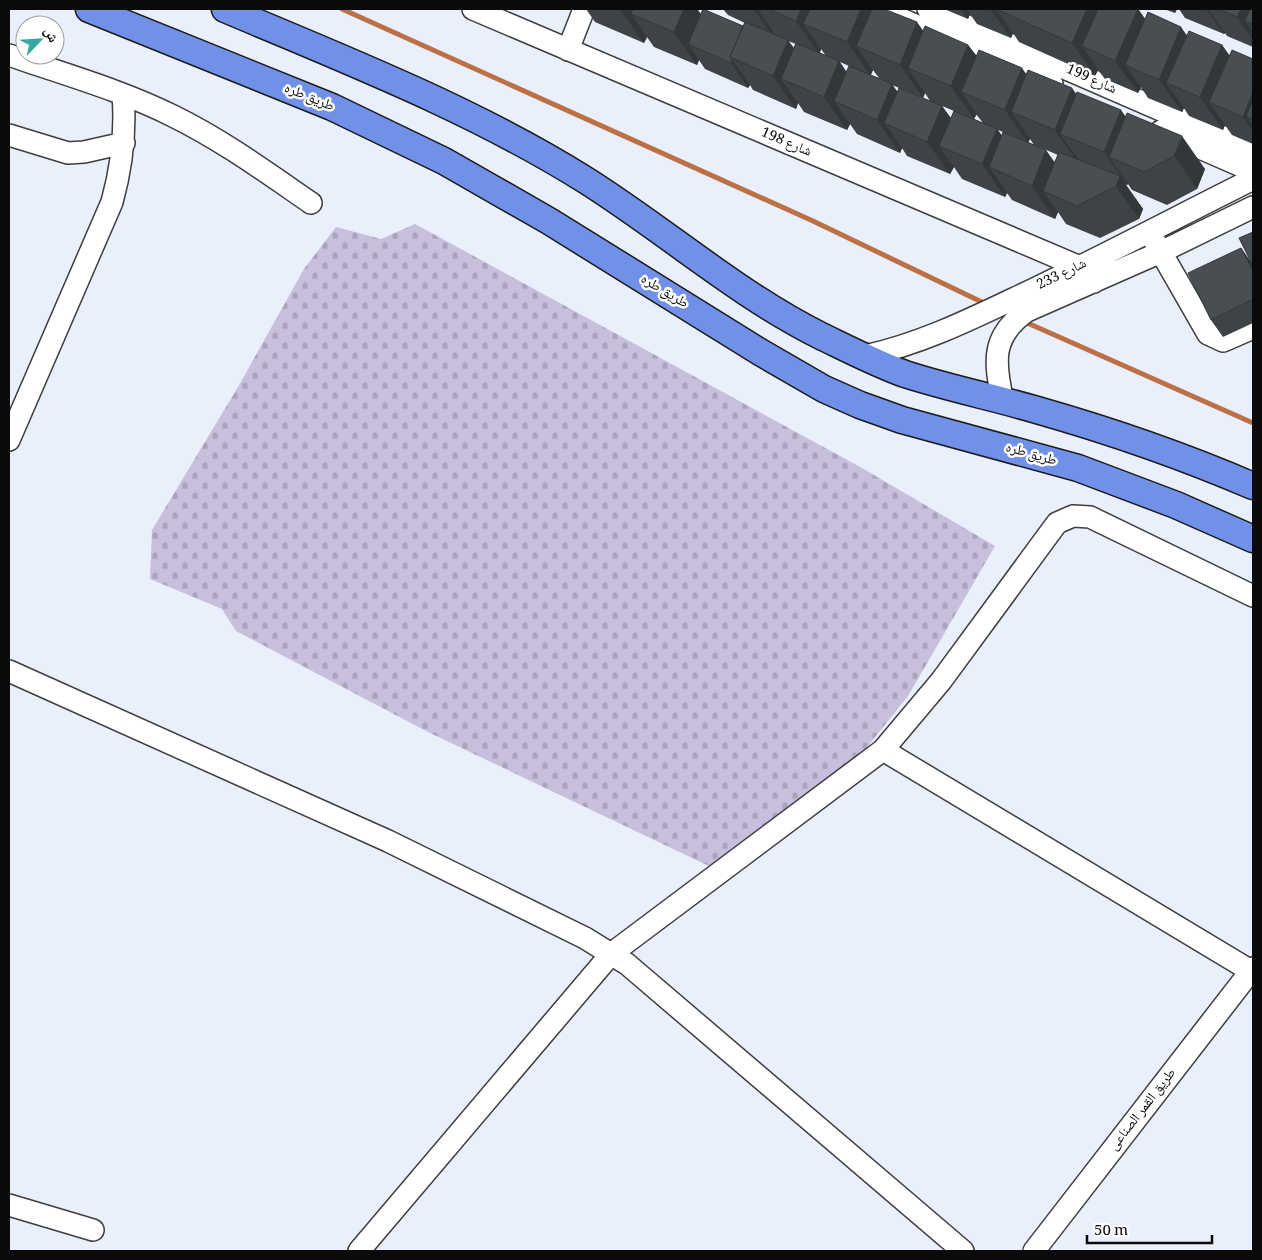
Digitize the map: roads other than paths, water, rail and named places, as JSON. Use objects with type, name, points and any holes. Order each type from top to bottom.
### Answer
[{"type":"main road","name":"طريق طره","points":[[89,9],[332,106],[444,161],[549,221],[760,352],[824,388],[860,405],[902,420],[1037,455],[1078,468],[1136,489],[1253,539]]},
{"type":"main road","points":[[225,9],[383,76],[507,136],[586,181],[775,311],[864,356],[902,373],[1004,401],[1149,445],[1253,486]]},
{"type":"street","name":"شارع 198","points":[[474,9],[1087,275]]},
{"type":"street","points":[[568,50],[584,9]]},
{"type":"street","name":"شارع 199","points":[[878,9],[903,14],[1253,171]]},
{"type":"street","name":"شارع 199","points":[[928,9],[1253,150]]},
{"type":"street","points":[[9,55],[123,95],[194,127],[311,203]]},
{"type":"street","points":[[9,440],[112,202],[120,173],[124,143],[123,95]]},
{"type":"street","points":[[9,135],[68,153],[84,152],[124,143]]},
{"type":"street","name":"شارع 233","points":[[1004,401],[998,373],[997,352],[1007,328],[1027,311],[1087,275],[1149,231],[1253,179]]},
{"type":"street","name":"شارع 233","points":[[864,356],[902,347],[1087,275],[1161,252],[1253,207]]},
{"type":"street","points":[[1149,231],[1208,334],[1223,341],[1253,328]]},
{"type":"street","points":[[359,1251],[611,954],[883,750],[941,681],[1051,529],[1065,519],[1082,516],[1090,517],[1253,596]]},
{"type":"street","points":[[9,671],[388,841],[585,938],[635,971],[952,1248]]},
{"type":"street","points":[[883,750],[1252,969]]},
{"type":"street","name":"طريق القمر الصناعى","points":[[1034,1251],[1252,969]]},
{"type":"street","points":[[9,1205],[93,1230]]},
{"type":"waterway","points":[[342,9],[813,221],[988,305]]},
{"type":"waterway","points":[[1023,321],[1253,423]]}]
